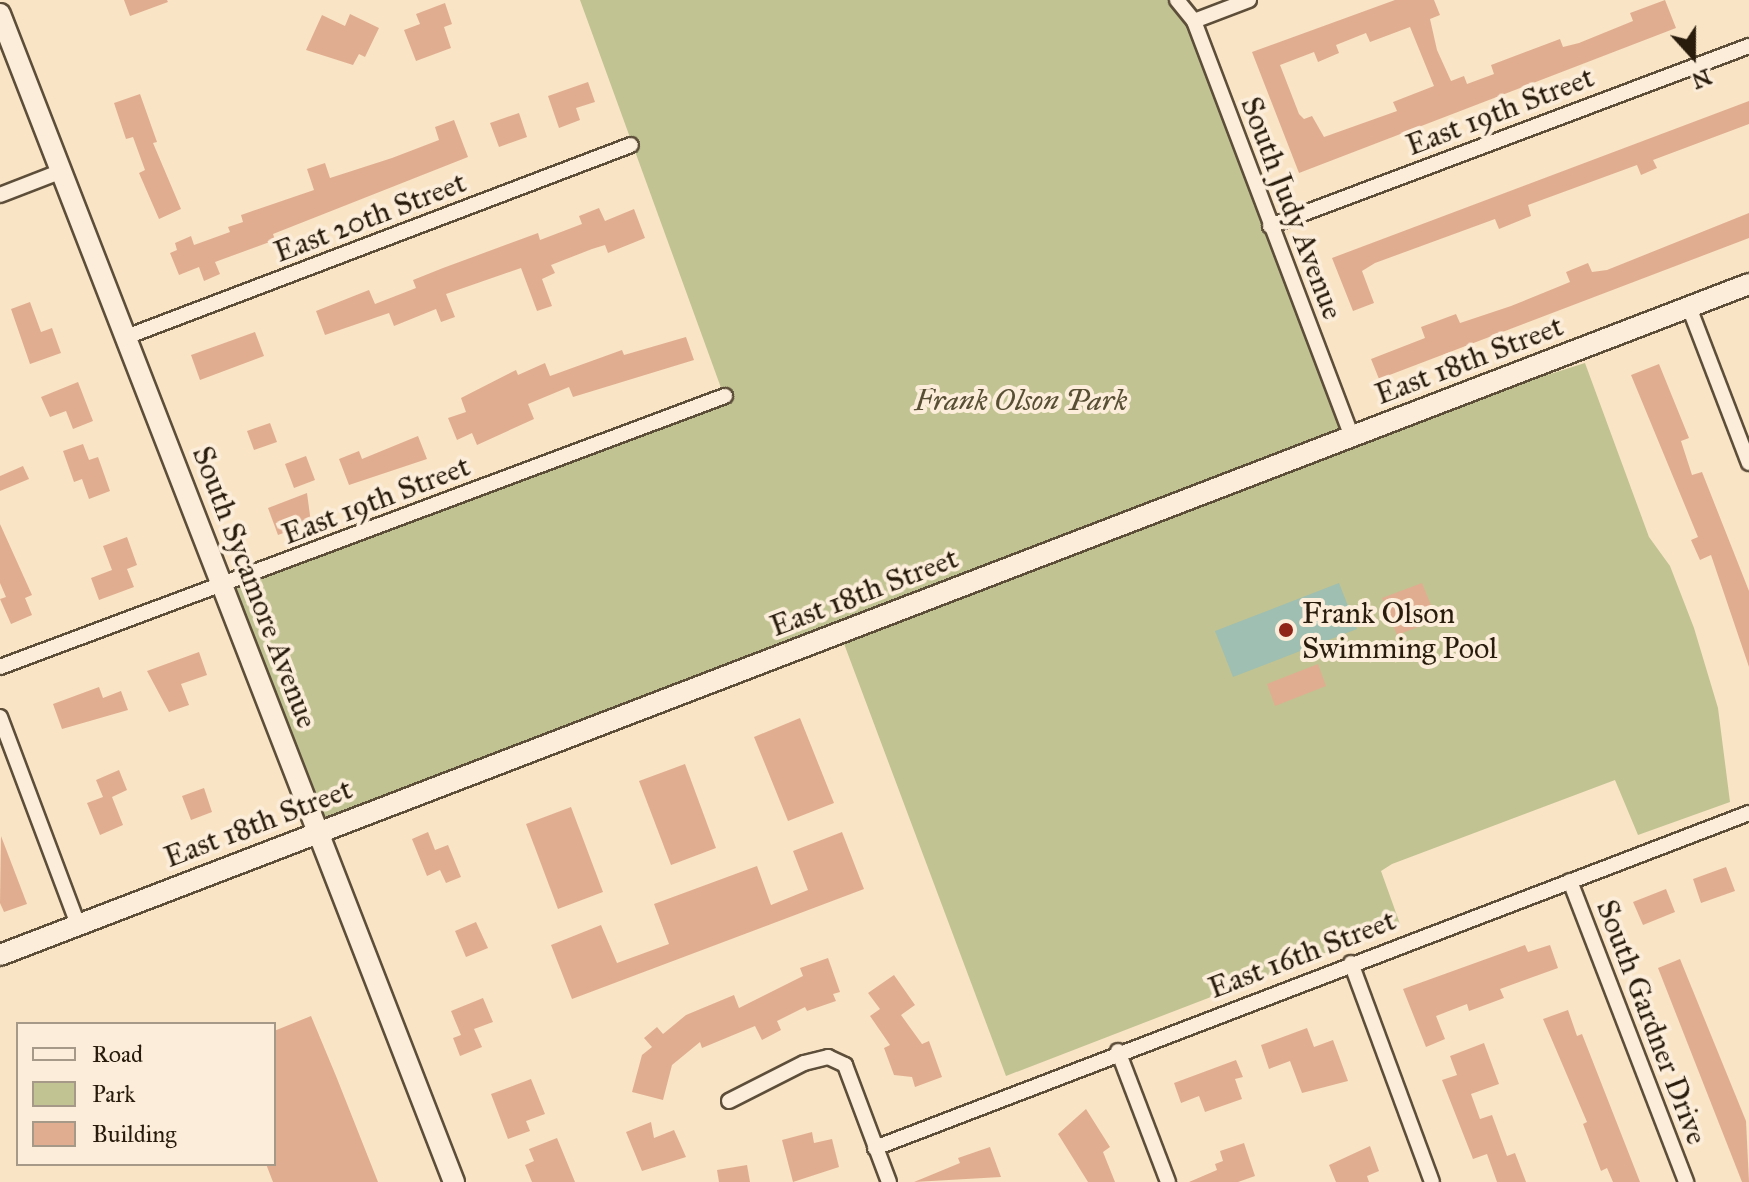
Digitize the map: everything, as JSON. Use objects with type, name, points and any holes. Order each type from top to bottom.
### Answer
[{"type":"street","name":"South Judy Avenue","points":[[1177,0],[1194,21],[1352,438]]},
{"type":"street","points":[[1194,21],[1249,0]]},
{"type":"street","name":"South Sycamore Avenue","points":[[0,14],[454,1182]]},
{"type":"street","name":"East 19th Street","points":[[1270,226],[1749,46]]},
{"type":"street","name":"East 20th Street","points":[[126,337],[631,145]]},
{"type":"street","points":[[0,195],[62,171]]},
{"type":"street","name":"East 18th Street","points":[[0,955],[1749,284]]},
{"type":"street","points":[[1689,307],[1749,463]]},
{"type":"street","name":"East 19th Street","points":[[0,667],[725,396]]},
{"type":"street","points":[[0,717],[78,924]]},
{"type":"street","name":"East 16th Street","points":[[875,1148],[1118,1051],[1749,813]]},
{"type":"street","name":"South Gardner Drive","points":[[1570,881],[1686,1182]]},
{"type":"street","points":[[1351,963],[1432,1182]]},
{"type":"street","points":[[1118,1051],[1168,1182]]},
{"type":"street","points":[[729,1101],[804,1063],[828,1057],[845,1065],[889,1182]]},
{"type":"green space","name":"Frank Olson Park","points":[[580,0],[1177,0],[1194,21],[1352,437],[1585,363],[1649,537],[1670,566],[1694,628],[1718,708],[1730,802],[1638,835],[1615,780],[1392,864],[1381,871],[1400,924],[1006,1076],[840,633],[317,833],[223,585],[724,396]]},
{"type":"shaded area","name":"Frank Olson Swimming Pool","points":[[1339,583],[1357,629],[1233,677],[1215,631]]},
{"type":"building","points":[[124,0],[167,0],[168,2],[130,16]]},
{"type":"building","points":[[1395,0],[1434,0],[1440,15],[1430,19],[1437,50],[1451,81],[1464,76],[1467,84],[1494,74],[1491,65],[1560,39],[1563,47],[1579,43],[1633,21],[1630,13],[1665,0],[1676,28],[1299,173],[1252,52]],"holes":[[[1410,27],[1434,86],[1393,102],[1397,111],[1324,137],[1312,116],[1304,119],[1299,114],[1280,65],[1314,52],[1318,62],[1339,53],[1336,45],[1366,33],[1370,42]]]},
{"type":"building","points":[[445,3],[452,24],[444,27],[451,48],[416,61],[404,30],[420,24],[416,14]]},
{"type":"building","points":[[350,14],[379,28],[365,57],[359,54],[353,65],[306,50],[322,15],[345,26]]},
{"type":"building","points":[[588,82],[595,102],[576,108],[580,120],[559,128],[548,96]]},
{"type":"building","points":[[140,94],[157,142],[153,143],[181,209],[159,219],[139,173],[145,170],[133,137],[126,139],[114,103]]},
{"type":"building","points":[[1749,101],[1749,124],[1653,160],[1657,168],[1641,175],[1637,165],[1528,205],[1531,216],[1499,229],[1495,219],[1375,263],[1362,271],[1374,303],[1353,311],[1332,258]]},
{"type":"building","points":[[519,113],[527,137],[499,147],[490,123]]},
{"type":"building","points":[[454,120],[468,157],[273,234],[275,240],[215,262],[220,274],[204,281],[199,267],[179,275],[170,253],[177,250],[175,243],[191,236],[194,245],[230,232],[228,227],[243,222],[241,215],[314,190],[307,169],[325,163],[330,178],[392,158],[439,140],[435,127]]},
{"type":"building","points":[[599,208],[605,221],[634,209],[645,238],[608,253],[605,245],[551,265],[555,273],[542,279],[552,306],[537,311],[521,268],[446,294],[455,317],[441,322],[436,309],[394,326],[389,313],[325,335],[316,311],[369,290],[375,304],[416,288],[413,280],[443,268],[538,233],[540,240],[582,224],[579,216]]},
{"type":"building","points":[[1749,213],[1749,238],[1379,379],[1371,359],[1425,338],[1421,327],[1456,314],[1460,323],[1511,306],[1570,282],[1566,272],[1588,263],[1592,272],[1607,270]]},
{"type":"building","points":[[30,302],[41,332],[52,328],[61,353],[30,364],[11,309]]},
{"type":"building","points":[[255,332],[264,356],[200,380],[191,355]]},
{"type":"building","points":[[686,337],[694,360],[573,397],[569,387],[528,404],[534,419],[477,445],[472,433],[457,440],[448,418],[466,412],[461,398],[516,370],[518,375],[545,363],[550,376],[622,350],[624,355]]},
{"type":"building","points":[[1659,364],[1689,438],[1681,441],[1692,475],[1702,472],[1749,591],[1749,667],[1711,555],[1700,560],[1691,540],[1698,537],[1631,375]]},
{"type":"building","points":[[78,382],[93,421],[73,429],[66,411],[50,417],[41,397]]},
{"type":"building","points":[[270,423],[277,442],[254,450],[247,431]]},
{"type":"building","points":[[418,436],[427,459],[349,485],[339,459],[359,451],[362,459]]},
{"type":"building","points":[[83,444],[89,460],[98,457],[110,491],[89,499],[82,479],[74,482],[63,451]]},
{"type":"building","points":[[306,456],[315,480],[294,488],[285,464]]},
{"type":"building","points":[[23,466],[29,479],[0,491],[0,476]]},
{"type":"building","points":[[307,493],[311,523],[278,535],[268,508]]},
{"type":"building","points":[[0,524],[32,595],[25,598],[32,615],[11,624],[0,599],[6,597],[0,583]]},
{"type":"building","points":[[127,537],[137,565],[127,569],[134,587],[99,600],[91,578],[112,570],[103,546]]},
{"type":"building","points":[[1422,583],[1437,620],[1397,635],[1382,598]]},
{"type":"building","points":[[199,652],[207,675],[181,684],[189,705],[169,712],[147,671]]},
{"type":"building","points":[[1318,664],[1326,686],[1275,706],[1267,684]]},
{"type":"building","points":[[99,687],[103,698],[121,691],[128,710],[62,729],[53,704]]},
{"type":"building","points":[[800,718],[834,803],[788,821],[754,737]]},
{"type":"building","points":[[685,764],[716,848],[671,865],[639,781]]},
{"type":"building","points":[[119,770],[127,790],[112,797],[123,825],[100,835],[87,803],[103,797],[96,780]]},
{"type":"building","points":[[204,788],[212,812],[191,820],[182,796]]},
{"type":"building","points":[[571,807],[603,892],[558,909],[526,824]]},
{"type":"building","points":[[428,832],[435,850],[448,845],[461,877],[446,883],[440,870],[427,876],[412,839]]},
{"type":"building","points":[[842,832],[864,889],[572,999],[551,945],[601,925],[617,963],[669,944],[654,904],[757,866],[771,905],[808,890],[793,851]]},
{"type":"building","points":[[1,836],[27,904],[4,912],[0,903]]},
{"type":"building","points":[[1726,867],[1735,891],[1701,903],[1693,879]]},
{"type":"building","points":[[1666,889],[1675,912],[1643,925],[1633,902]]},
{"type":"building","points":[[476,922],[488,948],[466,957],[455,931]]},
{"type":"building","points":[[1525,945],[1528,952],[1550,945],[1558,968],[1500,989],[1504,998],[1469,1011],[1467,1004],[1436,1016],[1445,1039],[1426,1047],[1403,989]]},
{"type":"building","points":[[828,958],[840,992],[833,994],[836,1001],[807,1011],[805,1007],[777,1021],[781,1030],[762,1040],[755,1026],[702,1048],[700,1042],[672,1065],[663,1100],[632,1092],[642,1055],[652,1047],[644,1038],[657,1027],[663,1034],[686,1015],[734,995],[739,1008],[803,976],[800,968]]},
{"type":"building","points":[[1680,959],[1746,1121],[1749,1182],[1742,1182],[1658,968]]},
{"type":"building","points":[[894,975],[915,1005],[901,1015],[922,1044],[929,1041],[942,1077],[915,1087],[912,1077],[894,1075],[884,1048],[890,1045],[870,1016],[880,1009],[868,993]]},
{"type":"building","points":[[483,998],[493,1022],[474,1029],[482,1047],[460,1056],[453,1038],[461,1035],[451,1011]]},
{"type":"building","points":[[1568,1010],[1577,1036],[1582,1034],[1640,1182],[1613,1182],[1607,1168],[1601,1171],[1583,1124],[1587,1122],[1543,1019]]},
{"type":"building","points":[[311,1016],[378,1182],[273,1182],[267,1166],[276,1166],[276,1030]]},
{"type":"building","points":[[1307,1028],[1314,1047],[1333,1040],[1348,1081],[1302,1093],[1290,1061],[1269,1069],[1261,1045]]},
{"type":"building","points":[[1484,1043],[1499,1084],[1471,1094],[1480,1119],[1492,1115],[1507,1156],[1515,1153],[1526,1182],[1497,1182],[1487,1154],[1473,1159],[1442,1080],[1457,1075],[1450,1056]]},
{"type":"building","points":[[1236,1060],[1243,1077],[1235,1079],[1242,1099],[1205,1112],[1199,1096],[1181,1103],[1174,1083]]},
{"type":"building","points":[[531,1079],[545,1114],[526,1121],[530,1131],[508,1139],[491,1094]]},
{"type":"building","points":[[1086,1109],[1110,1147],[1103,1152],[1115,1182],[1088,1182],[1058,1134]]},
{"type":"building","points":[[651,1122],[654,1138],[674,1130],[686,1157],[642,1171],[626,1132]]},
{"type":"building","points":[[812,1132],[814,1143],[832,1139],[839,1167],[793,1182],[782,1140]]},
{"type":"building","points":[[557,1138],[575,1182],[532,1182],[525,1165],[534,1161],[529,1149]]},
{"type":"building","points":[[1244,1143],[1255,1176],[1238,1182],[1189,1182],[1217,1170],[1215,1164],[1223,1161],[1220,1151]]},
{"type":"building","points":[[1370,1146],[1379,1171],[1367,1176],[1369,1182],[1336,1182],[1329,1165]]},
{"type":"building","points":[[990,1147],[1001,1177],[914,1182],[960,1163],[958,1158]]},
{"type":"building","points":[[747,1165],[750,1182],[719,1182],[717,1170]]},
{"type":"place","name":"Frank Olson Swimming Pool","points":[[1286,630]]}]
